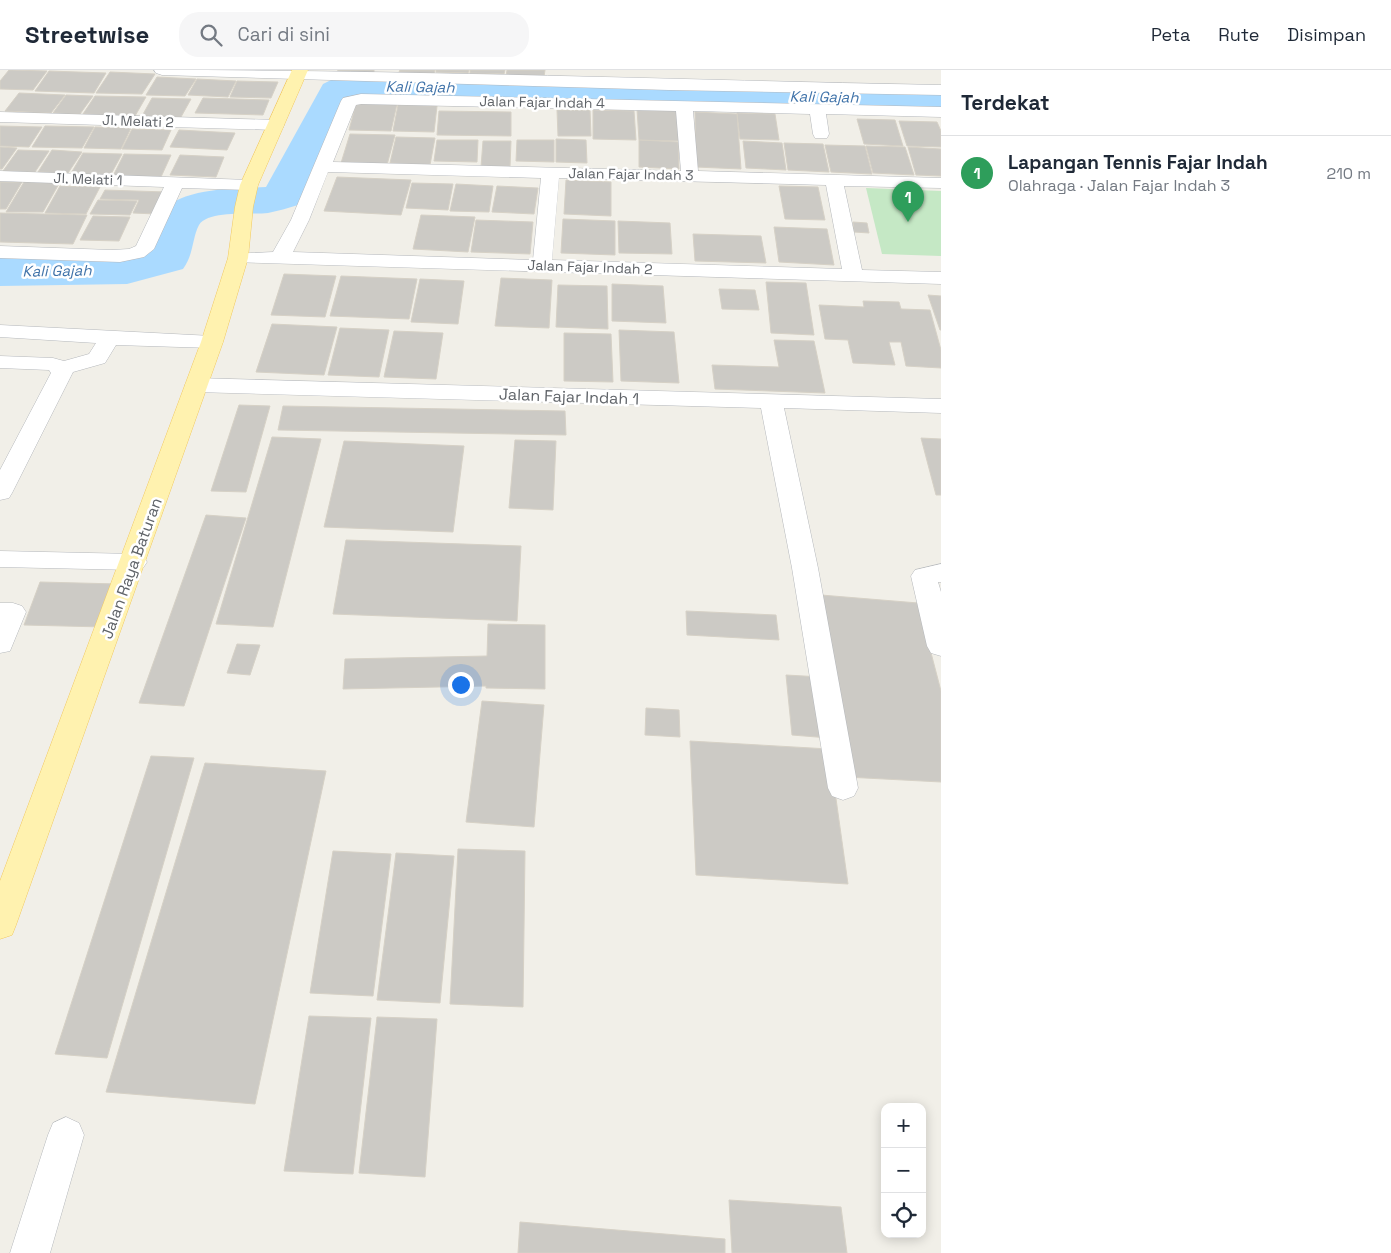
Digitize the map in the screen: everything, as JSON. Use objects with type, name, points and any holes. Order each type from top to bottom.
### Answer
[{"type":"main road","name":"Jalan Raya Baturan","points":[[0,925],[134,562],[212,342],[238,258],[247,195],[299,72]]},
{"type":"street","points":[[162,70],[669,77],[863,89],[941,90]]},
{"type":"street","points":[[856,70],[863,89]]},
{"type":"street","name":"Jalan Fajar Indah 4","points":[[280,258],[300,220],[349,101],[361,99],[941,112]]},
{"type":"street","points":[[684,106],[690,176]]},
{"type":"street","points":[[816,109],[821,134]]},
{"type":"street","name":"Jl. Melati 2","points":[[0,117],[276,125]]},
{"type":"street","name":"Jalan Fajar Indah 3","points":[[322,166],[941,183]]},
{"type":"street","points":[[542,265],[551,172]]},
{"type":"street","name":"Jl. Melati 1","points":[[0,176],[176,182],[247,195]]},
{"type":"street","points":[[834,180],[853,275]]},
{"type":"street","points":[[0,252],[112,256],[130,255],[140,252],[144,249],[176,182]]},
{"type":"street","name":"Jalan Fajar Indah 2","points":[[238,258],[542,265],[941,278]]},
{"type":"street","points":[[0,332],[212,342]]},
{"type":"street","points":[[0,362],[53,364],[61,368],[97,358],[110,338]]},
{"type":"street","points":[[0,493],[62,373],[61,368]]},
{"type":"street","name":"Jalan Fajar Indah 1","points":[[196,385],[941,406]]},
{"type":"street","points":[[771,402],[805,568],[843,788]]},
{"type":"street","points":[[0,559],[134,562]]},
{"type":"street","points":[[941,573],[924,576],[941,646]]},
{"type":"street","points":[[0,612],[13,612],[0,644]]},
{"type":"street","points":[[30,1253],[66,1135]]},
{"type":"green space","points":[[866,188],[941,191],[941,256],[882,254]]},
{"type":"building","points":[[9,70],[47,71],[33,90],[0,89],[0,81]]},
{"type":"building","points":[[338,70],[374,70],[374,74],[337,73]]},
{"type":"building","points":[[400,70],[435,70],[434,73],[399,72]]},
{"type":"building","points":[[436,70],[469,70],[468,73],[436,72]]},
{"type":"building","points":[[470,70],[505,70],[504,74],[470,73]]},
{"type":"building","points":[[507,70],[545,70],[544,77],[506,76]]},
{"type":"building","points":[[49,71],[106,73],[94,93],[35,91]]},
{"type":"building","points":[[110,72],[155,74],[142,94],[96,93]]},
{"type":"building","points":[[157,77],[196,79],[185,96],[146,95]]},
{"type":"building","points":[[197,79],[236,81],[228,97],[188,95]]},
{"type":"building","points":[[237,81],[278,82],[271,98],[230,97]]},
{"type":"building","points":[[19,93],[65,95],[51,113],[5,111]]},
{"type":"building","points":[[66,95],[93,96],[80,114],[53,113]]},
{"type":"building","points":[[95,96],[146,97],[135,116],[83,114]]},
{"type":"building","points":[[152,98],[191,99],[181,117],[142,116]]},
{"type":"building","points":[[203,98],[269,100],[263,115],[195,113]]},
{"type":"building","points":[[356,104],[397,104],[391,131],[349,130]]},
{"type":"building","points":[[398,105],[437,106],[434,132],[393,131]]},
{"type":"building","points":[[637,109],[679,110],[680,141],[639,140]]},
{"type":"building","points":[[557,110],[590,110],[591,136],[558,136]]},
{"type":"building","points":[[593,110],[634,111],[636,140],[593,139]]},
{"type":"building","points":[[439,111],[511,112],[511,136],[437,135]]},
{"type":"building","points":[[695,112],[737,114],[741,169],[696,167]]},
{"type":"building","points":[[737,113],[775,114],[779,140],[740,139]]},
{"type":"building","points":[[857,119],[895,120],[903,146],[864,144]]},
{"type":"building","points":[[899,121],[937,122],[941,131],[941,147],[907,146]]},
{"type":"building","points":[[0,126],[42,127],[29,147],[0,146]]},
{"type":"building","points":[[45,126],[94,127],[82,148],[32,147]]},
{"type":"building","points":[[95,127],[131,128],[121,149],[84,148]]},
{"type":"building","points":[[132,129],[171,130],[162,150],[122,149]]},
{"type":"building","points":[[179,130],[235,133],[227,150],[170,147]]},
{"type":"building","points":[[350,134],[395,135],[387,165],[341,163]]},
{"type":"building","points":[[396,137],[435,138],[430,165],[390,163]]},
{"type":"building","points":[[556,139],[586,140],[587,163],[556,162]]},
{"type":"building","points":[[437,140],[478,140],[477,162],[434,161]]},
{"type":"building","points":[[517,140],[554,140],[554,162],[516,161]]},
{"type":"building","points":[[639,140],[678,142],[679,169],[639,167]]},
{"type":"building","points":[[483,141],[511,141],[510,167],[481,167]]},
{"type":"building","points":[[743,141],[782,143],[786,170],[746,168]]},
{"type":"building","points":[[784,143],[823,144],[829,172],[788,170]]},
{"type":"building","points":[[825,145],[865,146],[872,174],[831,172]]},
{"type":"building","points":[[866,146],[905,147],[914,175],[873,173]]},
{"type":"building","points":[[0,147],[17,148],[2,169],[0,169]]},
{"type":"building","points":[[908,147],[941,149],[941,176],[916,175]]},
{"type":"building","points":[[18,150],[49,151],[35,172],[3,171]]},
{"type":"building","points":[[52,150],[82,152],[68,173],[38,172]]},
{"type":"building","points":[[83,153],[122,154],[110,176],[70,175]]},
{"type":"building","points":[[124,154],[171,155],[161,177],[113,176]]},
{"type":"building","points":[[180,155],[224,157],[216,177],[170,175]]},
{"type":"building","points":[[337,177],[411,180],[401,215],[324,211]]},
{"type":"building","points":[[566,180],[611,182],[611,216],[564,214]]},
{"type":"building","points":[[0,182],[22,182],[6,209],[0,209]]},
{"type":"building","points":[[24,182],[60,182],[43,212],[6,212]]},
{"type":"building","points":[[412,183],[453,184],[448,210],[406,208]]},
{"type":"building","points":[[456,184],[493,186],[489,212],[450,211]]},
{"type":"building","points":[[60,186],[100,187],[86,214],[45,213]]},
{"type":"building","points":[[497,186],[538,188],[534,214],[492,212]]},
{"type":"building","points":[[779,186],[818,187],[825,220],[785,219]]},
{"type":"building","points":[[105,190],[166,192],[156,214],[133,213],[139,200],[100,199]]},
{"type":"building","points":[[98,200],[137,201],[130,215],[90,214]]},
{"type":"building","points":[[0,213],[87,215],[73,244],[0,242]]},
{"type":"building","points":[[421,215],[475,217],[468,252],[413,249]]},
{"type":"building","points":[[93,216],[130,217],[119,241],[80,240]]},
{"type":"building","points":[[563,219],[615,221],[615,255],[561,253]]},
{"type":"building","points":[[476,220],[533,222],[530,254],[471,252]]},
{"type":"building","points":[[618,221],[670,223],[672,254],[619,253]]},
{"type":"building","points":[[853,222],[867,223],[869,233],[854,232]]},
{"type":"building","points":[[774,227],[827,229],[834,265],[779,262]]},
{"type":"building","points":[[693,234],[761,236],[766,263],[695,261]]},
{"type":"building","points":[[284,274],[336,276],[325,317],[271,315]]},
{"type":"building","points":[[341,276],[417,279],[409,319],[330,316]]},
{"type":"building","points":[[501,278],[552,280],[549,328],[495,326]]},
{"type":"building","points":[[420,279],[464,281],[458,324],[411,322]]},
{"type":"building","points":[[766,282],[806,283],[814,335],[771,333]]},
{"type":"building","points":[[612,284],[663,286],[666,323],[612,321]]},
{"type":"building","points":[[558,285],[607,286],[608,329],[556,327]]},
{"type":"building","points":[[719,289],[755,290],[759,310],[722,309]]},
{"type":"building","points":[[928,295],[941,296],[941,330],[940,330]]},
{"type":"building","points":[[863,301],[899,302],[901,309],[930,310],[941,350],[941,368],[906,366],[901,342],[889,342],[895,365],[853,363],[848,340],[825,339],[819,305],[864,307]]},
{"type":"building","points":[[272,324],[337,327],[324,375],[256,372]]},
{"type":"building","points":[[340,328],[389,330],[379,377],[328,375]]},
{"type":"building","points":[[619,330],[674,332],[679,383],[621,381]]},
{"type":"building","points":[[394,331],[443,333],[436,379],[384,377]]},
{"type":"building","points":[[564,333],[611,334],[613,382],[564,381]]},
{"type":"building","points":[[774,340],[814,341],[825,393],[715,389],[712,365],[779,367]]},
{"type":"building","points":[[239,405],[270,406],[246,492],[211,491]]},
{"type":"building","points":[[283,406],[565,411],[566,435],[278,430]]},
{"type":"building","points":[[272,437],[321,439],[273,627],[216,624]]},
{"type":"building","points":[[921,438],[941,439],[941,495],[936,495]]},
{"type":"building","points":[[515,440],[556,441],[553,510],[509,508]]},
{"type":"building","points":[[344,441],[464,446],[453,532],[324,527]]},
{"type":"building","points":[[206,515],[246,518],[184,706],[139,703]]},
{"type":"building","points":[[346,540],[521,546],[517,621],[333,614]]},
{"type":"building","points":[[40,582],[118,584],[104,627],[24,625]]},
{"type":"building","points":[[821,595],[918,603],[941,691],[941,782],[846,777]]},
{"type":"building","points":[[686,611],[776,615],[779,640],[687,635]]},
{"type":"building","points":[[488,624],[545,625],[545,689],[486,688],[486,686],[343,689],[345,659],[487,656]]},
{"type":"building","points":[[237,644],[260,645],[250,675],[227,673]]},
{"type":"building","points":[[786,675],[821,677],[829,738],[792,735]]},
{"type":"building","points":[[482,701],[544,705],[534,827],[466,822]]},
{"type":"building","points":[[646,708],[679,710],[680,737],[645,735]]},
{"type":"building","points":[[690,741],[829,749],[848,884],[696,875]]},
{"type":"building","points":[[151,756],[194,758],[107,1058],[55,1054]]},
{"type":"building","points":[[205,763],[326,771],[255,1104],[106,1092]]},
{"type":"building","points":[[458,849],[525,851],[523,1007],[450,1004]]},
{"type":"building","points":[[333,851],[391,854],[373,996],[310,993]]},
{"type":"building","points":[[396,853],[454,856],[440,1003],[377,1000]]},
{"type":"building","points":[[309,1016],[371,1018],[353,1174],[284,1171]]},
{"type":"building","points":[[377,1017],[437,1019],[425,1177],[359,1173]]},
{"type":"building","points":[[729,1200],[841,1207],[847,1253],[732,1253]]},
{"type":"building","points":[[520,1222],[725,1239],[725,1253],[518,1253]]},
{"type":"waterway","name":"Kali Gajah","points":[[0,272],[127,270],[167,259],[179,219],[190,210],[219,202],[267,200],[283,196],[336,92],[350,85],[756,97],[941,100]]},
{"type":"place","name":"Lapangan Tennis Fajar Indah","points":[[908,222]]}]
